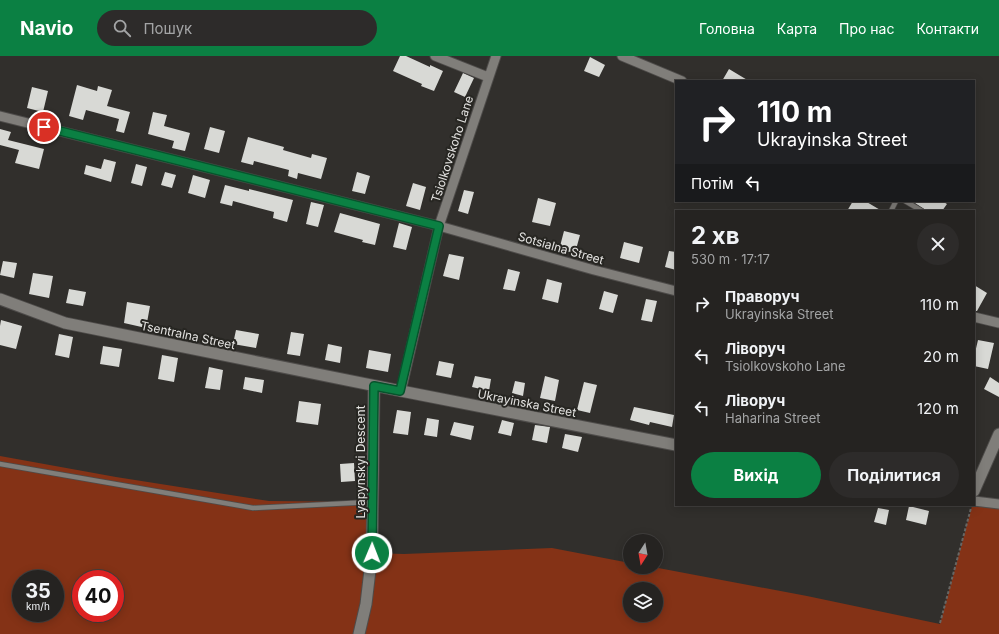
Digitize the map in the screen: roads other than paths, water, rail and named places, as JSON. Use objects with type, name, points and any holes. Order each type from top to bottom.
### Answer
[{"type":"street","points":[[435,56],[488,77]]},
{"type":"street","name":"Tsiolkovskoho Lane","points":[[400,391],[439,226],[496,56]]},
{"type":"street","points":[[622,56],[680,80]]},
{"type":"street","name":"Sotsialna Street","points":[[0,116],[439,226],[594,270],[675,291]]},
{"type":"street","name":"Tsentralna Street","points":[[0,299],[65,322],[374,386]]},
{"type":"street","points":[[975,317],[999,323]]},
{"type":"street","name":"Ukrayinska Street","points":[[374,386],[675,445]]},
{"type":"street","name":"Lyapynskyi Descent","points":[[359,634],[370,579],[373,502],[374,386]]},
{"type":"street","points":[[975,489],[999,434]]},
{"type":"street","points":[[975,501],[999,504]]},
{"type":"lane","points":[[907,202],[920,210]]},
{"type":"lane","points":[[0,464],[254,508],[373,502]]}]
